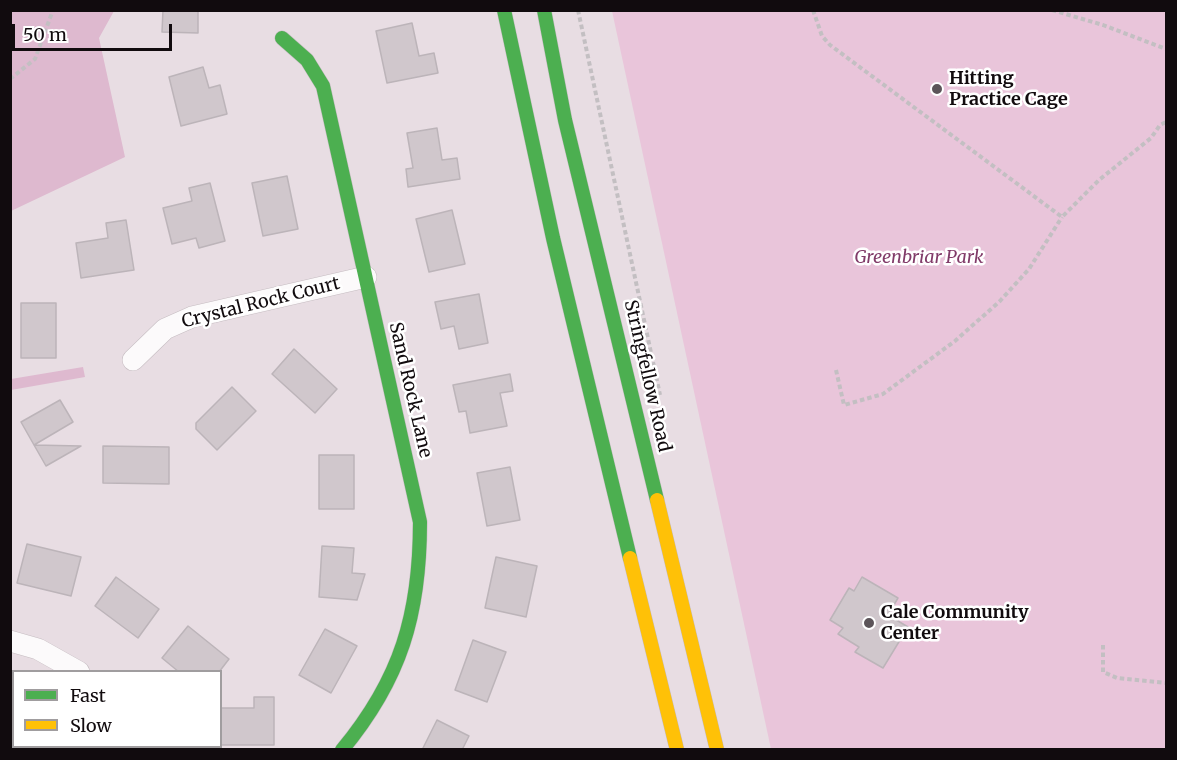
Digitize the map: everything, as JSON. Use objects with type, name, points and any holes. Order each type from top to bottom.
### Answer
[{"type":"main road","points":[[504,10],[553,238],[676,750]]},
{"type":"main road","name":"Stringfellow Road","points":[[544,10],[566,120],[717,750]]},
{"type":"main road","name":"Sand Rock Lane","points":[[282,39],[308,60],[323,86],[418,506],[421,561],[414,618],[397,668],[370,715],[342,750]]},
{"type":"street","name":"Crystal Rock Court","points":[[133,360],[165,329],[192,317],[366,277]]},
{"type":"street","points":[[10,641],[38,649],[75,670]]},
{"type":"path","points":[[10,79],[35,59],[53,10]]},
{"type":"path","points":[[578,10],[647,327],[661,403]]},
{"type":"path","points":[[813,10],[822,36],[830,45],[1062,217]]},
{"type":"path","points":[[1052,10],[1102,25],[1167,49]]},
{"type":"path","points":[[836,370],[844,405],[884,394],[955,341],[1000,300],[1029,269],[1062,217],[1099,180],[1151,138],[1160,125],[1167,122]]},
{"type":"path","points":[[1102,645],[1103,672],[1117,678],[1167,683]]},
{"type":"green space","name":"Greenbriar Park","points":[[612,11],[1166,11],[1166,749],[771,749]]},
{"type":"shaded area","points":[[10,11],[114,11],[99,38],[125,157],[11,211]]},
{"type":"shaded area","points":[[83,367],[85,377],[11,390],[11,379]]},
{"type":"building","points":[[163,10],[198,10],[198,33],[162,32]]},
{"type":"building","points":[[412,23],[419,56],[434,53],[438,73],[387,83],[376,31]]},
{"type":"building","points":[[203,67],[209,88],[220,85],[227,114],[181,126],[169,77]]},
{"type":"building","points":[[437,128],[442,160],[457,158],[460,179],[408,187],[406,169],[413,168],[407,133]]},
{"type":"building","points":[[287,176],[298,229],[263,236],[252,183]]},
{"type":"building","points":[[210,183],[225,241],[199,248],[196,238],[172,244],[163,208],[192,201],[189,188]]},
{"type":"building","points":[[452,210],[465,264],[429,272],[416,219]]},
{"type":"building","points":[[126,220],[134,270],[81,278],[76,243],[108,238],[106,223]]},
{"type":"building","points":[[479,294],[488,343],[459,349],[454,326],[441,329],[435,302]]},
{"type":"building","points":[[21,303],[56,303],[56,358],[21,358]]},
{"type":"building","points":[[294,349],[337,389],[315,413],[272,374]]},
{"type":"building","points":[[510,374],[513,391],[500,393],[507,426],[470,433],[466,411],[459,412],[453,385]]},
{"type":"building","points":[[232,387],[256,411],[217,450],[196,429],[196,423]]},
{"type":"building","points":[[60,400],[73,422],[34,445],[21,422]]},
{"type":"building","points":[[34,445],[81,446],[46,466]]},
{"type":"building","points":[[103,446],[169,447],[169,484],[103,483]]},
{"type":"building","points":[[319,455],[354,455],[354,509],[319,509]]},
{"type":"building","points":[[510,467],[520,520],[487,526],[477,473]]},
{"type":"building","points":[[27,544],[81,557],[71,596],[17,583]]},
{"type":"building","points":[[322,546],[354,548],[352,573],[365,574],[357,600],[319,597]]},
{"type":"building","points":[[496,557],[537,566],[526,617],[485,608]]},
{"type":"building","points":[[116,577],[159,609],[138,638],[95,606]]},
{"type":"building","name":"Cale Community Center","points":[[862,577],[898,598],[888,615],[908,627],[883,668],[855,652],[859,647],[838,634],[843,628],[830,620],[849,588],[854,591]]},
{"type":"building","points":[[188,626],[229,659],[221,670],[177,670],[162,658]]},
{"type":"building","points":[[325,629],[357,646],[331,693],[299,675]]},
{"type":"building","points":[[473,640],[506,652],[487,702],[455,690]]},
{"type":"building","points":[[254,697],[274,697],[274,745],[222,745],[222,708],[254,708]]},
{"type":"building","points":[[437,720],[469,736],[462,750],[422,750]]},
{"type":"traffic: fast","points":[[504,10],[553,238],[630,558]]},
{"type":"traffic: fast","points":[[544,10],[565,120],[657,500]]},
{"type":"traffic: fast","points":[[282,38],[307,60],[323,86],[420,522],[416,586],[403,644],[393,671],[379,697],[342,750]]},
{"type":"traffic: slow","points":[[657,500],[717,750]]},
{"type":"traffic: slow","points":[[630,558],[677,750]]},
{"type":"place","name":"Hitting Practice Cage","points":[[937,89]]},
{"type":"place","name":"Cale Community Center","points":[[869,623]]}]
